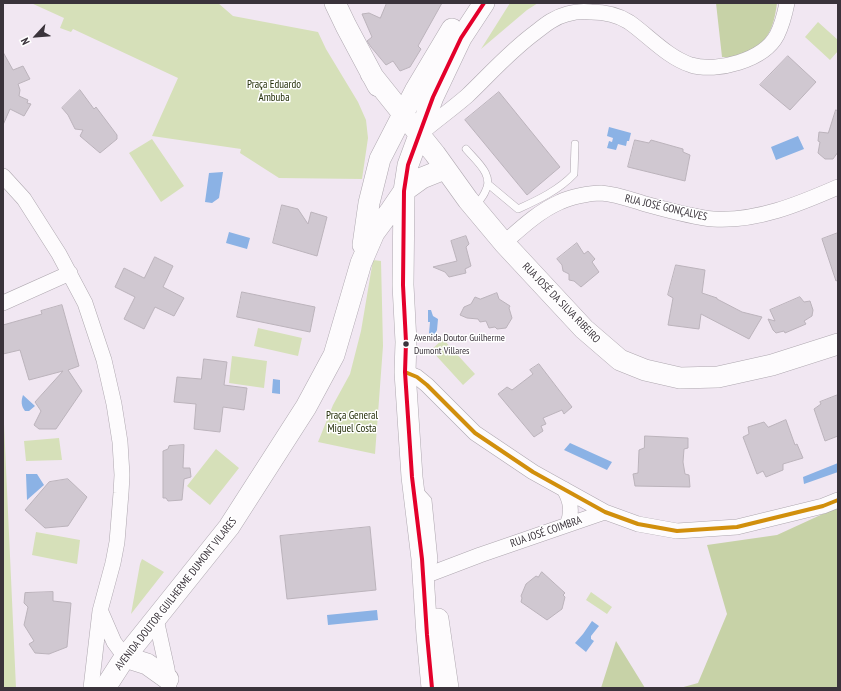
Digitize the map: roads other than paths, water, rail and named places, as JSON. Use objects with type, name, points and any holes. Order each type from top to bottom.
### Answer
[{"type":"main road","points":[[335,3],[371,74],[384,93],[397,126]]},
{"type":"main road","name":"AVENIDA DOUTOR GUILHERME DUMONT VILARES","points":[[424,570],[413,484],[405,372],[402,239],[404,191],[408,165],[417,140],[424,94],[467,3]]},
{"type":"main road","name":"AVENIDA DOUTOR GUILHERME DUMONT VILARES","points":[[361,263],[369,203],[380,159],[397,126],[424,94],[484,3]]},
{"type":"main road","points":[[384,93],[424,94]]},
{"type":"main road","points":[[384,93],[397,126],[417,140]]},
{"type":"main road","name":"AVENIDA DOUTOR GUILHERME DUMONT VILARES","points":[[105,688],[125,657],[229,527],[306,407],[334,354],[361,263],[374,233],[391,210],[397,126]]},
{"type":"main road","name":"RUA JOSÉ DA SILVA RIBEIRO","points":[[417,140],[437,172],[471,204]]},
{"type":"main road","name":"RUA JOSÉ DA SILVA RIBEIRO","points":[[417,140],[504,243],[584,329],[620,360],[645,370],[680,378],[718,378],[772,365],[838,344]]},
{"type":"main road","points":[[402,239],[391,210],[404,191],[422,178],[437,172]]},
{"type":"main road","points":[[424,570],[432,688]]},
{"type":"main road","points":[[424,570],[441,637],[448,688]]},
{"type":"main road","points":[[125,657],[148,664],[169,684]]},
{"type":"street","points":[[417,140],[466,96],[519,44],[552,20],[568,14],[584,11],[600,12],[616,16],[628,22],[675,57],[691,65],[709,68],[744,62],[758,54],[772,42],[777,35],[787,3]]},
{"type":"street","points":[[424,94],[466,96]]},
{"type":"street","points":[[3,176],[24,199],[70,273],[86,303],[104,360],[114,404],[120,442],[122,475],[117,542],[100,611],[91,688]]},
{"type":"street","name":"RUA JOSÉ GONÇALVES","points":[[504,243],[533,218],[559,202],[571,198],[600,193],[615,195],[663,209],[713,219],[738,219],[774,211],[838,187]]},
{"type":"street","points":[[3,303],[70,273]]},
{"type":"street","points":[[405,372],[417,376],[475,433],[533,472],[605,512],[638,524],[677,531],[737,527],[823,506],[838,500]]},
{"type":"street","points":[[564,489],[568,495],[571,510],[569,520],[566,525]]},
{"type":"street","name":"RUA JOSÉ COIMBRA","points":[[424,570],[480,555],[605,512]]},
{"type":"street","points":[[100,611],[114,642],[125,657]]},
{"type":"street","points":[[156,619],[169,684]]},
{"type":"lane","points":[[488,184],[518,209],[534,202],[565,183],[574,174],[575,144]]},
{"type":"lane","points":[[466,149],[488,175],[486,191],[471,204]]},
{"type":"water","points":[[609,127],[631,133],[626,146],[618,144],[616,150],[607,148],[609,141],[612,142],[613,138],[607,136]]},
{"type":"water","points":[[798,136],[804,149],[776,160],[771,147]]},
{"type":"water","points":[[223,172],[219,198],[212,203],[205,202],[209,173]]},
{"type":"water","points":[[229,232],[250,238],[247,249],[226,243]]},
{"type":"water","points":[[428,310],[431,310],[433,316],[438,319],[437,330],[434,336],[429,333],[430,322],[428,322]]},
{"type":"water","points":[[273,379],[280,380],[280,394],[272,393]]},
{"type":"water","points":[[23,395],[35,406],[29,411],[25,411],[23,407]]},
{"type":"water","points":[[570,443],[612,462],[607,470],[564,450]]},
{"type":"water","points":[[838,463],[838,472],[804,484],[803,477]]},
{"type":"water","points":[[26,474],[37,474],[44,485],[27,500]]},
{"type":"water","points":[[377,610],[378,620],[328,625],[327,615]]},
{"type":"water","points":[[592,621],[599,626],[591,636],[591,639],[594,641],[586,652],[575,643]]},
{"type":"place","name":"Avenida Doutor Guilherme Dumont Villares","points":[[406,344]]},
{"type":"park label","name":"Praça Eduardo Ambuba","points":[[274,91]]},
{"type":"park label","name":"Praça General Miguel Costa","points":[[352,422]]}]
